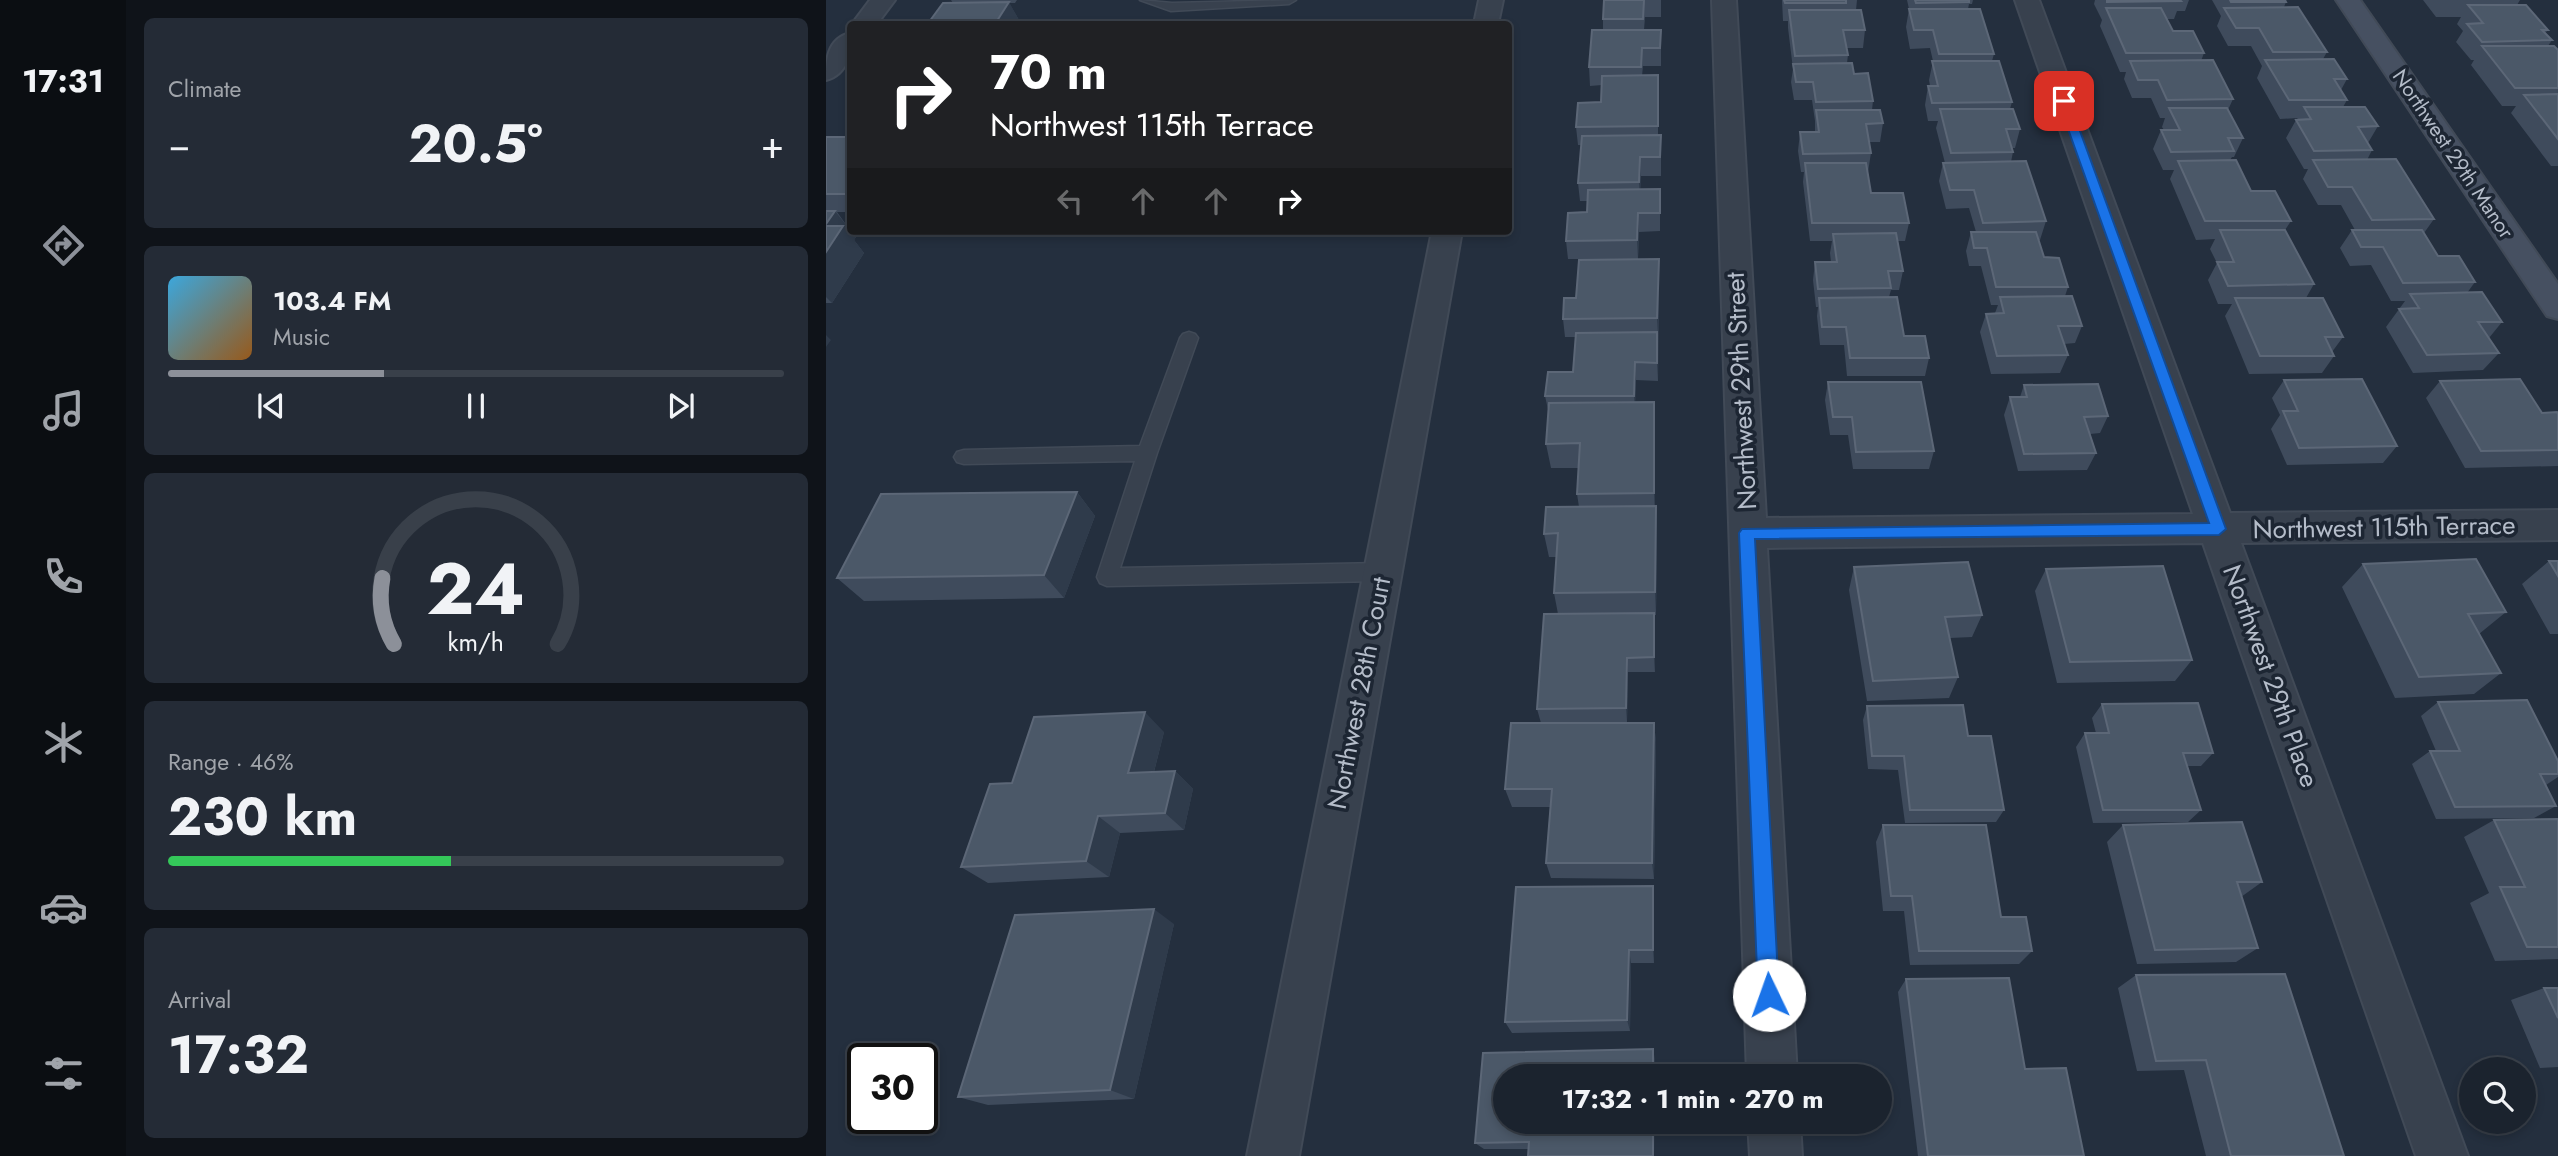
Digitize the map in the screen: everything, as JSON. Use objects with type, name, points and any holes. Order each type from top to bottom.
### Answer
[{"type":"street","points":[[866,21],[883,0]]},
{"type":"street","points":[[1487,21],[1491,0]]},
{"type":"street","name":"Northwest 29th Street","points":[[1724,0],[1771,1064]]},
{"type":"street","name":"Northwest 29th Place","points":[[2027,0],[2442,1156]]},
{"type":"street","name":"Northwest 29th Manor","points":[[2348,0],[2558,308]]},
{"type":"street","points":[[826,72],[847,45]]},
{"type":"street","name":"Northwest 28th Court","points":[[1273,1156],[1446,235]]},
{"type":"street","name":"Northwest 115th Terrace","points":[[1747,533],[2558,525]]},
{"type":"street","points":[[1775,1134],[1776,1156]]},
{"type":"lane","points":[[1147,0],[1171,7],[1289,0]]},
{"type":"lane","points":[[1189,338],[1147,453],[1107,577],[1382,572]]},
{"type":"lane","points":[[964,457],[1147,453]]},
{"type":"building","points":[[1604,0],[1644,0],[1643,19],[1603,19]]},
{"type":"building","points":[[1784,0],[1846,0],[1846,3],[1785,3]]},
{"type":"building","points":[[1915,0],[1969,0],[1969,2],[1916,3]]},
{"type":"building","points":[[2180,0],[2181,1],[2107,2]]},
{"type":"building","points":[[2230,0],[2285,0],[2286,2],[2231,2]]},
{"type":"building","points":[[1009,2],[997,21],[930,21],[943,3]]},
{"type":"building","points":[[2468,5],[2526,5],[2548,30],[2542,30],[2552,40],[2482,42],[2467,24],[2483,23]]},
{"type":"building","points":[[2298,7],[2327,52],[2273,52],[2259,28],[2236,28],[2224,8]]},
{"type":"building","points":[[2106,8],[2161,8],[2173,31],[2193,31],[2204,53],[2126,53]]},
{"type":"building","points":[[1909,9],[1980,9],[1994,54],[1939,54],[1933,30],[1914,30]]},
{"type":"building","points":[[1789,10],[1861,10],[1865,30],[1843,30],[1848,55],[1795,56]]},
{"type":"building","points":[[1592,30],[1661,30],[1660,48],[1642,48],[1641,67],[1589,67]]},
{"type":"building","points":[[2482,46],[2554,46],[2558,50],[2558,88],[2515,88]]},
{"type":"building","points":[[2334,59],[2347,79],[2334,79],[2347,100],[2289,100],[2265,60]]},
{"type":"building","points":[[2213,60],[2233,99],[2167,100],[2158,80],[2138,80],[2130,61]]},
{"type":"building","points":[[1932,61],[1999,61],[2012,102],[1932,103],[1928,86],[1938,86]]},
{"type":"building","points":[[1852,63],[1854,74],[1868,73],[1873,101],[1816,102],[1813,82],[1796,82],[1793,64]]},
{"type":"building","points":[[1658,75],[1658,126],[1576,127],[1578,103],[1601,102],[1602,76]]},
{"type":"building","points":[[2558,94],[2558,139],[2524,95]]},
{"type":"building","points":[[2304,107],[2365,107],[2378,126],[2358,127],[2372,150],[2314,151],[2296,120],[2311,119]]},
{"type":"building","points":[[2169,108],[2227,108],[2243,138],[2228,138],[2234,151],[2171,152],[2161,130],[2180,130]]},
{"type":"building","points":[[1940,109],[2013,109],[2020,129],[2006,129],[2013,152],[1951,153]]},
{"type":"building","points":[[1816,110],[1880,110],[1883,123],[1866,124],[1871,153],[1803,154],[1800,132],[1819,132]]},
{"type":"building","points":[[1661,135],[1660,157],[1640,157],[1639,182],[1578,183],[1582,136]]},
{"type":"building","points":[[826,137],[847,137],[847,194],[826,194]]},
{"type":"building","points":[[2396,159],[2434,219],[2372,220],[2352,187],[2328,187],[2313,160]]},
{"type":"building","points":[[2236,160],[2251,191],[2275,191],[2291,221],[2205,221],[2178,161]]},
{"type":"building","points":[[2026,161],[2046,221],[1983,223],[1974,190],[1950,190],[1943,163]]},
{"type":"building","points":[[1805,163],[1866,163],[1871,193],[1903,193],[1909,223],[1812,223]]},
{"type":"building","points":[[1660,189],[1660,213],[1638,213],[1637,240],[1566,241],[1568,213],[1587,212],[1588,190]]},
{"type":"building","points":[[826,211],[835,211],[826,224]]},
{"type":"building","points":[[826,226],[843,226],[826,252]]},
{"type":"building","points":[[2220,230],[2285,230],[2314,284],[2228,286],[2217,262],[2234,262]]},
{"type":"building","points":[[2352,230],[2422,230],[2438,256],[2459,256],[2475,282],[2403,283],[2383,247],[2361,247]]},
{"type":"building","points":[[1971,232],[2036,232],[2044,257],[2059,258],[2068,287],[1996,287],[1987,248],[1974,248]]},
{"type":"building","points":[[1896,233],[1903,271],[1888,271],[1891,288],[1818,289],[1815,262],[1837,262],[1833,234]]},
{"type":"building","points":[[1659,259],[1657,318],[1563,319],[1564,298],[1576,298],[1579,260]]},
{"type":"building","points":[[2482,292],[2502,322],[2478,322],[2499,353],[2427,355],[2399,309],[2419,308],[2410,294]]},
{"type":"building","points":[[2072,296],[2082,326],[2058,326],[2068,355],[1997,356],[1986,314],[2004,313],[2000,297]]},
{"type":"building","points":[[1897,297],[1904,336],[1925,336],[1929,358],[1850,358],[1846,327],[1822,327],[1819,298]]},
{"type":"building","points":[[2235,298],[2323,298],[2343,337],[2325,337],[2334,356],[2260,356]]},
{"type":"building","points":[[1657,332],[1657,363],[1635,362],[1634,396],[1545,396],[1548,372],[1573,372],[1576,333]]},
{"type":"building","points":[[2362,379],[2397,446],[2299,448],[2283,411],[2298,411],[2284,380]]},
{"type":"building","points":[[2520,379],[2542,413],[2557,412],[2558,450],[2481,451],[2440,381]]},
{"type":"building","points":[[1828,382],[1921,382],[1934,451],[1856,452],[1852,417],[1833,417]]},
{"type":"building","points":[[2098,384],[2108,416],[2084,417],[2096,453],[2024,454],[2010,397],[2027,397],[2024,385]]},
{"type":"building","points":[[1654,402],[1654,493],[1577,494],[1580,443],[1546,444],[1549,403]]},
{"type":"building","points":[[1077,492],[1044,575],[837,578],[881,494]]},
{"type":"building","points":[[1656,506],[1655,592],[1554,593],[1558,533],[1544,534],[1546,507]]},
{"type":"building","points":[[2476,559],[2506,612],[2468,614],[2501,673],[2419,677],[2363,564]]},
{"type":"building","points":[[2549,561],[2558,561],[2558,576]]},
{"type":"building","points":[[1968,562],[1982,615],[1945,617],[1958,677],[1873,681],[1854,567]]},
{"type":"building","points":[[2163,566],[2192,660],[2070,662],[2046,569]]},
{"type":"building","points":[[1654,613],[1654,657],[1627,658],[1626,708],[1537,709],[1544,614]]},
{"type":"building","points":[[2527,700],[2558,761],[2558,774],[2540,774],[2556,806],[2455,807],[2430,751],[2460,751],[2438,702]]},
{"type":"building","points":[[2198,703],[2213,753],[2183,753],[2201,810],[2103,810],[2085,733],[2109,733],[2102,704]]},
{"type":"building","points":[[1963,705],[1968,736],[1991,736],[2004,810],[1910,810],[1904,756],[1872,756],[1867,706]]},
{"type":"building","points":[[1145,712],[1128,773],[1175,771],[1165,813],[1098,816],[1086,861],[961,867],[990,784],[1012,783],[1034,717]]},
{"type":"building","points":[[1511,723],[1654,723],[1652,863],[1546,863],[1552,789],[1505,789]]},
{"type":"building","points":[[2558,819],[2558,947],[2527,947],[2500,887],[2525,887],[2494,820]]},
{"type":"building","points":[[2242,822],[2262,882],[2237,882],[2258,948],[2155,950],[2123,825]]},
{"type":"building","points":[[1883,825],[1986,825],[2001,917],[2026,917],[2032,951],[1919,951],[1912,896],[1891,896]]},
{"type":"building","points":[[1653,886],[1653,950],[1629,950],[1627,1020],[1505,1022],[1516,887]]},
{"type":"building","points":[[1154,909],[1110,1090],[958,1097],[1015,915]]},
{"type":"building","points":[[2285,974],[2344,1156],[2231,1156],[2206,1060],[2156,1061],[2136,975]]},
{"type":"building","points":[[2009,978],[2025,1069],[2066,1068],[2084,1156],[1928,1156],[1906,979]]},
{"type":"building","points":[[2544,988],[2558,988],[2558,1018]]},
{"type":"building","points":[[1653,1049],[1653,1064],[1493,1064],[1493,1134],[1653,1134],[1653,1156],[1528,1156],[1529,1142],[1475,1143],[1483,1053]]},
{"type":"route","points":[[1769,995],[1747,533],[2219,529],[2064,101]]}]
